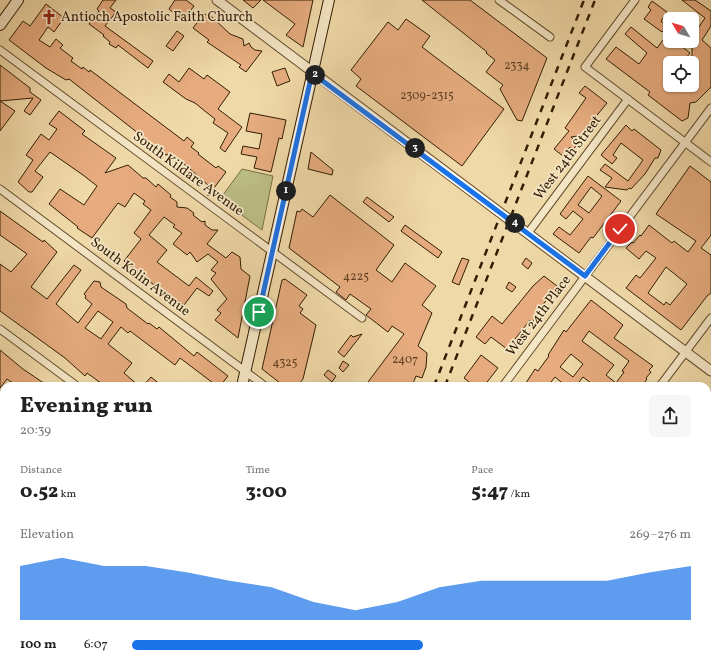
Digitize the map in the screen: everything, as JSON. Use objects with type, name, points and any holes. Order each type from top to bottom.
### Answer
[{"type":"main road","points":[[0,25],[18,0]]},
{"type":"main road","points":[[243,382],[329,0]]},
{"type":"street","points":[[217,0],[312,73],[711,371]]},
{"type":"street","points":[[499,0],[550,37]]},
{"type":"street","points":[[635,0],[585,67],[711,162]]},
{"type":"street","name":"South Kildare Avenue","points":[[0,50],[362,318]]},
{"type":"street","name":"West 24th Street","points":[[528,233],[628,100]]},
{"type":"street","name":"West 24th Place","points":[[506,382],[711,108]]},
{"type":"street","name":"South Kolin Avenue","points":[[0,189],[260,382]]},
{"type":"street","points":[[663,382],[711,318]]},
{"type":"street","points":[[0,329],[72,382]]},
{"type":"green space","points":[[242,169],[273,176],[262,230],[220,199]]},
{"type":"building","points":[[103,0],[116,0],[110,8],[116,12],[105,26],[153,61],[148,68],[118,45],[116,48],[109,44],[110,42],[103,36],[104,35],[89,24],[99,11],[97,9]]},
{"type":"building","points":[[175,0],[186,0],[194,6],[183,21],[169,9]]},
{"type":"building","points":[[243,0],[261,0],[253,8]]},
{"type":"building","points":[[263,0],[313,0],[303,47],[286,35],[295,24]]},
{"type":"building","points":[[422,0],[470,0],[547,58],[522,121],[517,120],[500,89],[503,85],[486,72],[495,60]]},
{"type":"building","points":[[682,0],[695,0],[711,11],[711,26],[702,40],[711,48],[711,87],[696,102],[690,103],[688,118],[682,121],[648,95],[650,92],[606,59],[616,47],[639,64],[647,53],[625,34],[631,27],[657,48],[663,40],[663,48],[684,48],[690,53],[688,56],[663,56],[663,92],[699,92],[699,56],[692,56],[692,48],[699,48],[699,27],[705,18]]},
{"type":"building","points":[[652,1],[667,12],[663,12],[663,18],[661,21],[663,23],[662,32],[644,19],[651,10],[648,7]]},
{"type":"building","points":[[46,4],[64,18],[54,32],[48,27],[39,40],[50,47],[56,39],[63,45],[60,48],[73,58],[71,61],[82,69],[83,67],[89,72],[90,70],[184,141],[187,137],[194,143],[191,147],[199,153],[198,154],[216,168],[218,166],[226,172],[208,196],[209,186],[171,154],[166,155],[69,79],[66,80],[46,68],[9,40],[23,21],[30,26]]},
{"type":"building","points":[[204,14],[212,17],[230,34],[243,39],[244,46],[249,43],[255,50],[262,51],[246,72],[239,67],[241,65],[207,42],[209,40],[193,28]]},
{"type":"building","points":[[406,19],[430,36],[422,47],[504,109],[462,166],[356,86],[361,79],[351,70],[388,22],[398,30]]},
{"type":"building","points":[[177,31],[184,36],[173,51],[166,46]]},
{"type":"building","points":[[0,65],[30,88],[30,92],[41,100],[30,115],[24,111],[33,98],[0,101]]},
{"type":"building","points":[[189,68],[204,79],[207,75],[230,92],[218,109],[242,127],[225,152],[220,148],[228,133],[213,123],[215,119],[195,103],[186,99],[163,82],[169,74],[179,82]]},
{"type":"building","points":[[285,68],[290,81],[277,86],[272,72]]},
{"type":"building","points":[[585,86],[607,103],[584,131],[585,135],[571,137],[578,143],[573,150],[570,147],[563,156],[554,149],[569,131],[565,128],[586,98],[579,93]]},
{"type":"building","points":[[0,101],[15,111],[0,131]]},
{"type":"building","points":[[59,111],[85,131],[82,134],[116,158],[105,173],[128,165],[143,178],[146,178],[156,187],[158,184],[171,195],[170,197],[177,202],[177,207],[187,208],[202,222],[205,221],[205,225],[212,230],[218,230],[207,244],[226,258],[232,252],[240,257],[241,269],[250,276],[238,338],[215,320],[221,313],[217,310],[227,299],[211,279],[216,273],[211,270],[218,262],[208,254],[197,262],[190,252],[187,255],[173,244],[182,233],[173,227],[175,225],[164,217],[149,235],[167,250],[157,262],[189,286],[196,277],[213,291],[209,296],[197,288],[184,305],[147,280],[148,279],[124,261],[141,239],[134,233],[151,210],[143,204],[145,201],[134,193],[125,207],[118,203],[92,238],[77,228],[78,227],[49,204],[60,189],[84,205],[97,186],[83,175],[50,152],[35,171],[43,177],[32,192],[29,192],[18,182],[33,160],[26,155],[41,134],[49,140],[57,129],[49,124]]},
{"type":"building","points":[[250,113],[286,120],[282,139],[279,138],[271,172],[254,168],[257,157],[241,154],[243,146],[259,149],[262,134],[246,131]]},
{"type":"building","points":[[626,125],[632,131],[634,129],[661,150],[658,158],[655,158],[645,174],[631,189],[629,188],[627,190],[605,187],[612,178],[600,170],[605,164],[628,181],[643,160],[621,143],[613,155],[617,158],[612,164],[601,155]]},
{"type":"building","points":[[311,152],[333,170],[332,175],[308,169]]},
{"type":"building","points":[[690,166],[711,182],[711,235],[701,248],[711,255],[711,293],[707,296],[681,330],[626,288],[636,275],[640,278],[656,258],[646,251],[639,259],[626,248],[640,235],[641,236],[649,225],[672,243],[674,241],[688,252],[696,241],[656,214]],"holes":[[[666,267],[687,284],[670,305],[666,302],[664,305],[648,293]]]},
{"type":"building","points":[[588,176],[621,201],[593,238],[591,237],[579,253],[553,234],[559,227],[570,235],[583,219],[573,211],[566,219],[560,214]],"holes":[[[591,187],[602,196],[589,213],[578,205]]]},
{"type":"building","points":[[330,195],[394,245],[376,270],[392,282],[405,263],[436,286],[422,305],[432,313],[418,346],[427,353],[426,367],[422,378],[416,376],[414,382],[368,382],[404,334],[392,326],[388,332],[366,315],[371,309],[350,294],[346,300],[336,292],[340,287],[289,248],[297,211],[300,212],[302,209],[313,217]]},
{"type":"building","points":[[367,197],[394,217],[389,222],[363,202]]},
{"type":"building","points":[[0,211],[43,242],[44,240],[57,252],[31,287],[47,299],[74,265],[81,270],[56,304],[78,323],[92,304],[85,298],[86,296],[84,294],[94,281],[100,282],[101,287],[126,304],[127,308],[148,324],[149,323],[157,329],[159,327],[194,356],[197,352],[228,376],[223,382],[212,382],[180,358],[175,365],[130,331],[128,333],[121,327],[108,344],[132,363],[124,373],[134,382],[99,382],[87,373],[85,376],[65,358],[0,311],[0,264],[11,272],[27,254],[0,235]],"holes":[[[98,311],[113,322],[101,339],[85,328]]]},
{"type":"building","points":[[405,225],[442,252],[438,258],[401,231]]},
{"type":"building","points":[[462,258],[469,260],[459,285],[452,282]]},
{"type":"building","points":[[526,258],[532,263],[528,269],[522,264]]},
{"type":"building","points":[[544,276],[557,286],[542,306],[544,307],[532,323],[530,320],[512,343],[516,346],[511,352],[491,337],[485,344],[476,337],[492,316],[502,324],[533,286]]},
{"type":"building","points":[[285,279],[307,295],[299,306],[303,309],[300,313],[316,325],[303,379],[300,382],[279,382],[262,369],[282,280]]},
{"type":"building","points":[[509,282],[516,287],[512,292],[506,288]]},
{"type":"building","points":[[591,300],[623,325],[614,338],[653,366],[649,370],[651,372],[645,382],[617,382],[624,372],[622,371],[629,361],[589,331],[582,341],[614,365],[606,375],[615,382],[590,382],[583,377],[579,382],[561,382],[555,377],[551,382],[527,382],[535,369],[538,371],[549,356],[548,355],[564,330],[566,332]],"holes":[[[571,354],[583,364],[573,377],[560,367]]]},
{"type":"building","points":[[362,334],[344,357],[338,352],[351,335],[353,337]]},
{"type":"building","points":[[0,350],[23,369],[42,382],[11,382],[7,379],[5,382],[0,382]]},
{"type":"building","points":[[481,355],[498,368],[487,382],[469,382],[464,378]]},
{"type":"building","points":[[343,361],[349,365],[343,372],[339,368]]},
{"type":"building","points":[[328,370],[336,376],[332,382],[324,375]]},
{"type":"building","points":[[151,377],[157,382],[147,382]]},
{"type":"railway","points":[[436,382],[584,0]]},
{"type":"railway","points":[[447,382],[595,0]]},
{"type":"place","name":"Antioch Apostolic Faith Church","points":[[49,17]]},
{"type":"route","points":[[259,312],[312,73],[458,179],[585,276],[620,229]]}]
